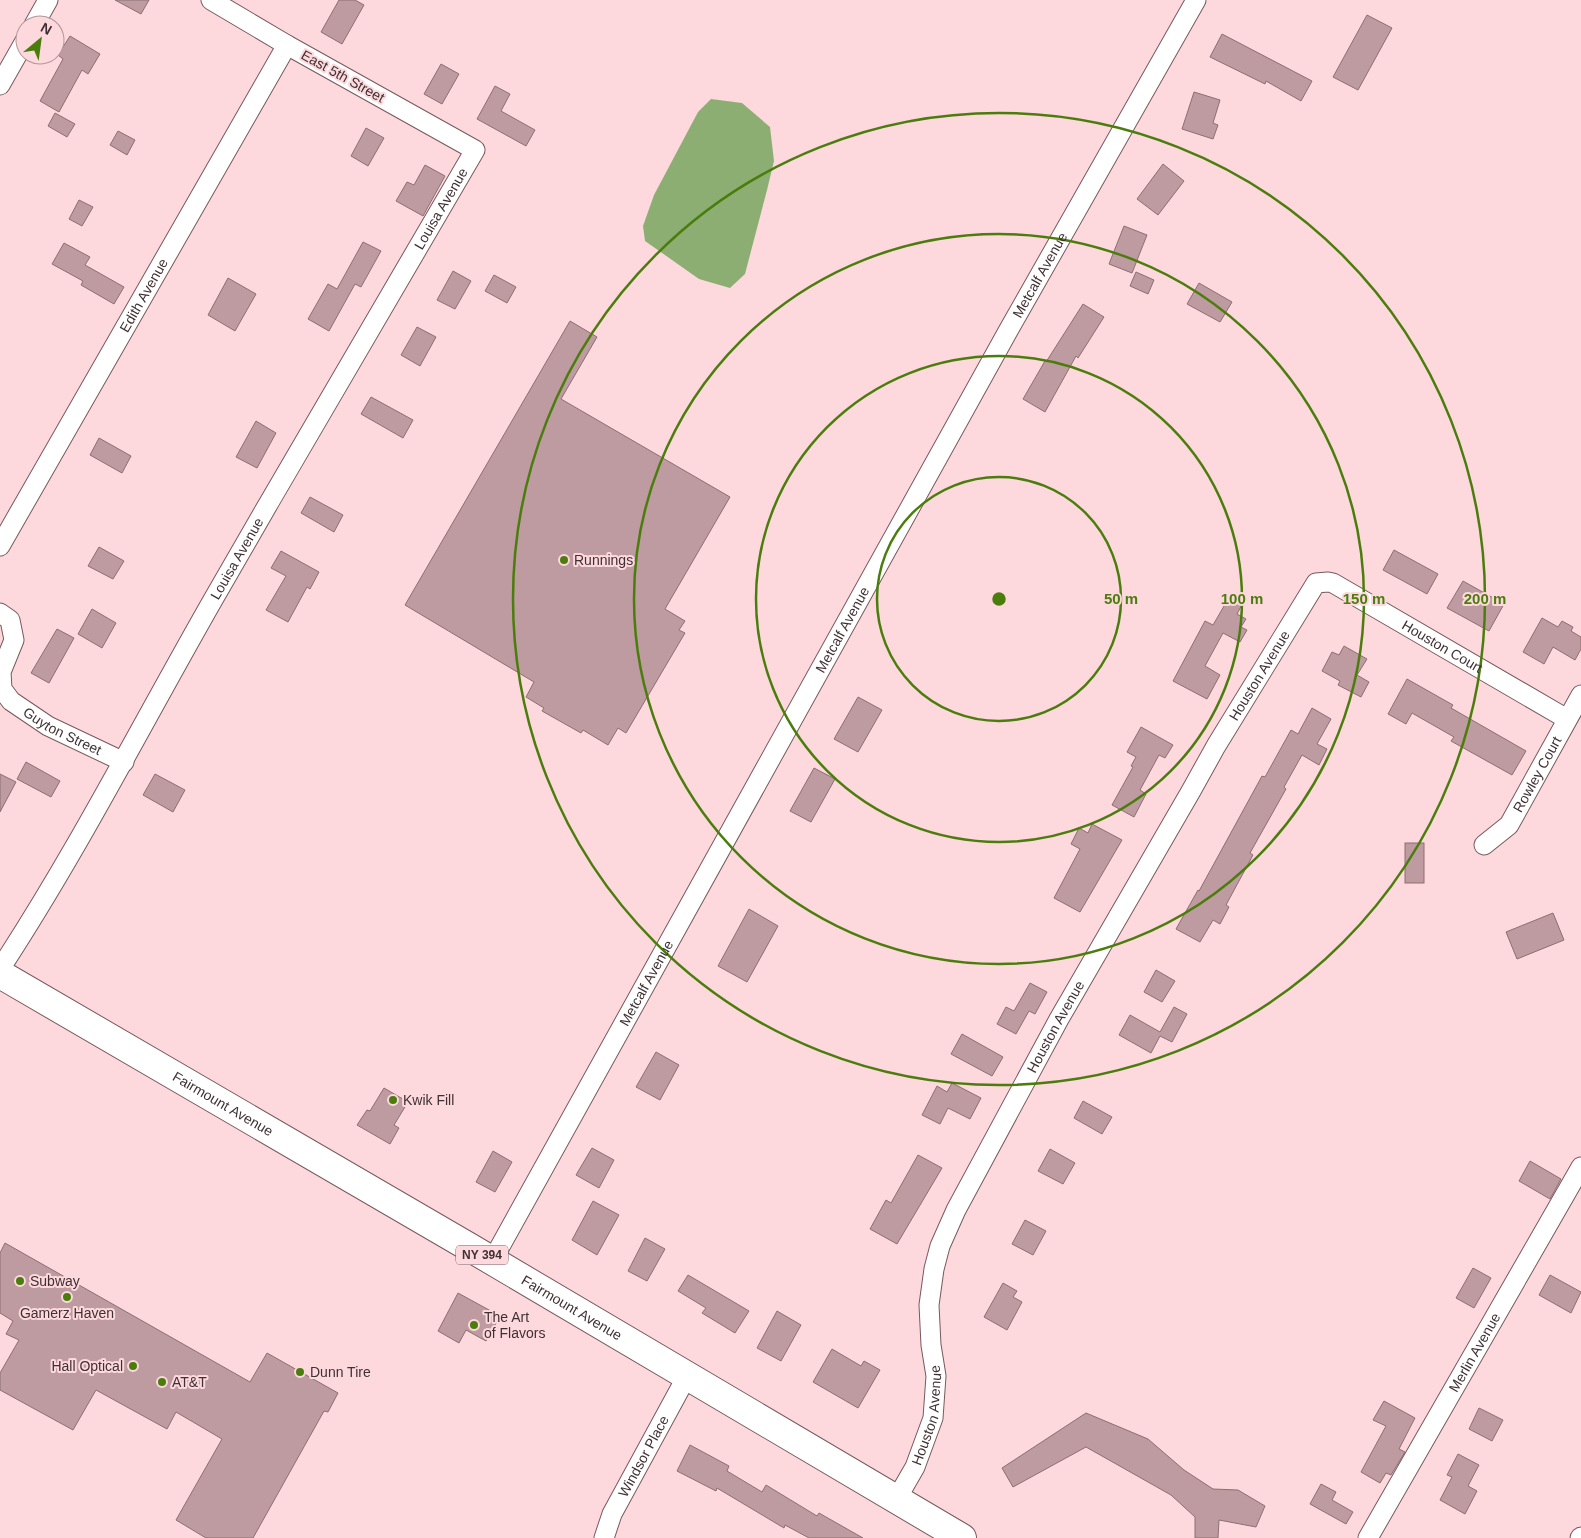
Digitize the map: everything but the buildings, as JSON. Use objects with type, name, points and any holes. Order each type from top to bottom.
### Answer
[{"type":"main road","name":"Fairmount Avenue","points":[[0,974],[962,1538]]},
{"type":"street","points":[[40,15],[48,0]]},
{"type":"street","name":"East 5th Street","points":[[211,0],[287,45],[475,150]]},
{"type":"street","name":"Metcalf Avenue","points":[[492,1261],[994,357],[1196,0]]},
{"type":"street","name":"Edith Avenue","points":[[0,546],[287,45]]},
{"type":"street","points":[[0,85],[15,59]]},
{"type":"street","name":"Louisa Avenue","points":[[0,969],[124,762],[213,599],[475,150]]},
{"type":"street","name":"Houston Court","points":[[1316,583],[1333,583],[1567,719]]},
{"type":"street","name":"Houston Avenue","points":[[896,1500],[915,1467],[933,1418],[936,1376],[931,1345],[930,1305],[934,1269],[940,1246],[952,1219],[1059,1019],[1216,746],[1316,583]]},
{"type":"street","name":"Guyton Street","points":[[0,613],[10,620],[14,640],[2,672],[2,689],[11,701],[48,726],[124,762]]},
{"type":"street","name":"Rowley Court","points":[[1484,845],[1509,825],[1581,695]]},
{"type":"street","name":"Merlin Avenue","points":[[1368,1538],[1581,1167]]},
{"type":"street","name":"Windsor Place","points":[[604,1538],[612,1514],[687,1376]]},
{"type":"shaded area","points":[[711,99],[742,103],[770,127],[774,161],[745,274],[730,288],[699,279],[645,241],[643,226],[654,195],[698,112]]},
{"type":"place","name":"Runnings","points":[[564,560]]},
{"type":"place","name":"Kwik Fill","points":[[393,1100]]},
{"type":"place","name":"Subway","points":[[20,1281]]},
{"type":"place","name":"Gamerz Haven","points":[[67,1297]]},
{"type":"place","name":"The Art of Flavors","points":[[474,1325]]},
{"type":"place","name":"Hall Optical","points":[[133,1366]]},
{"type":"place","name":"Dunn Tire","points":[[300,1372]]},
{"type":"place","name":"AT&T","points":[[162,1382]]}]
